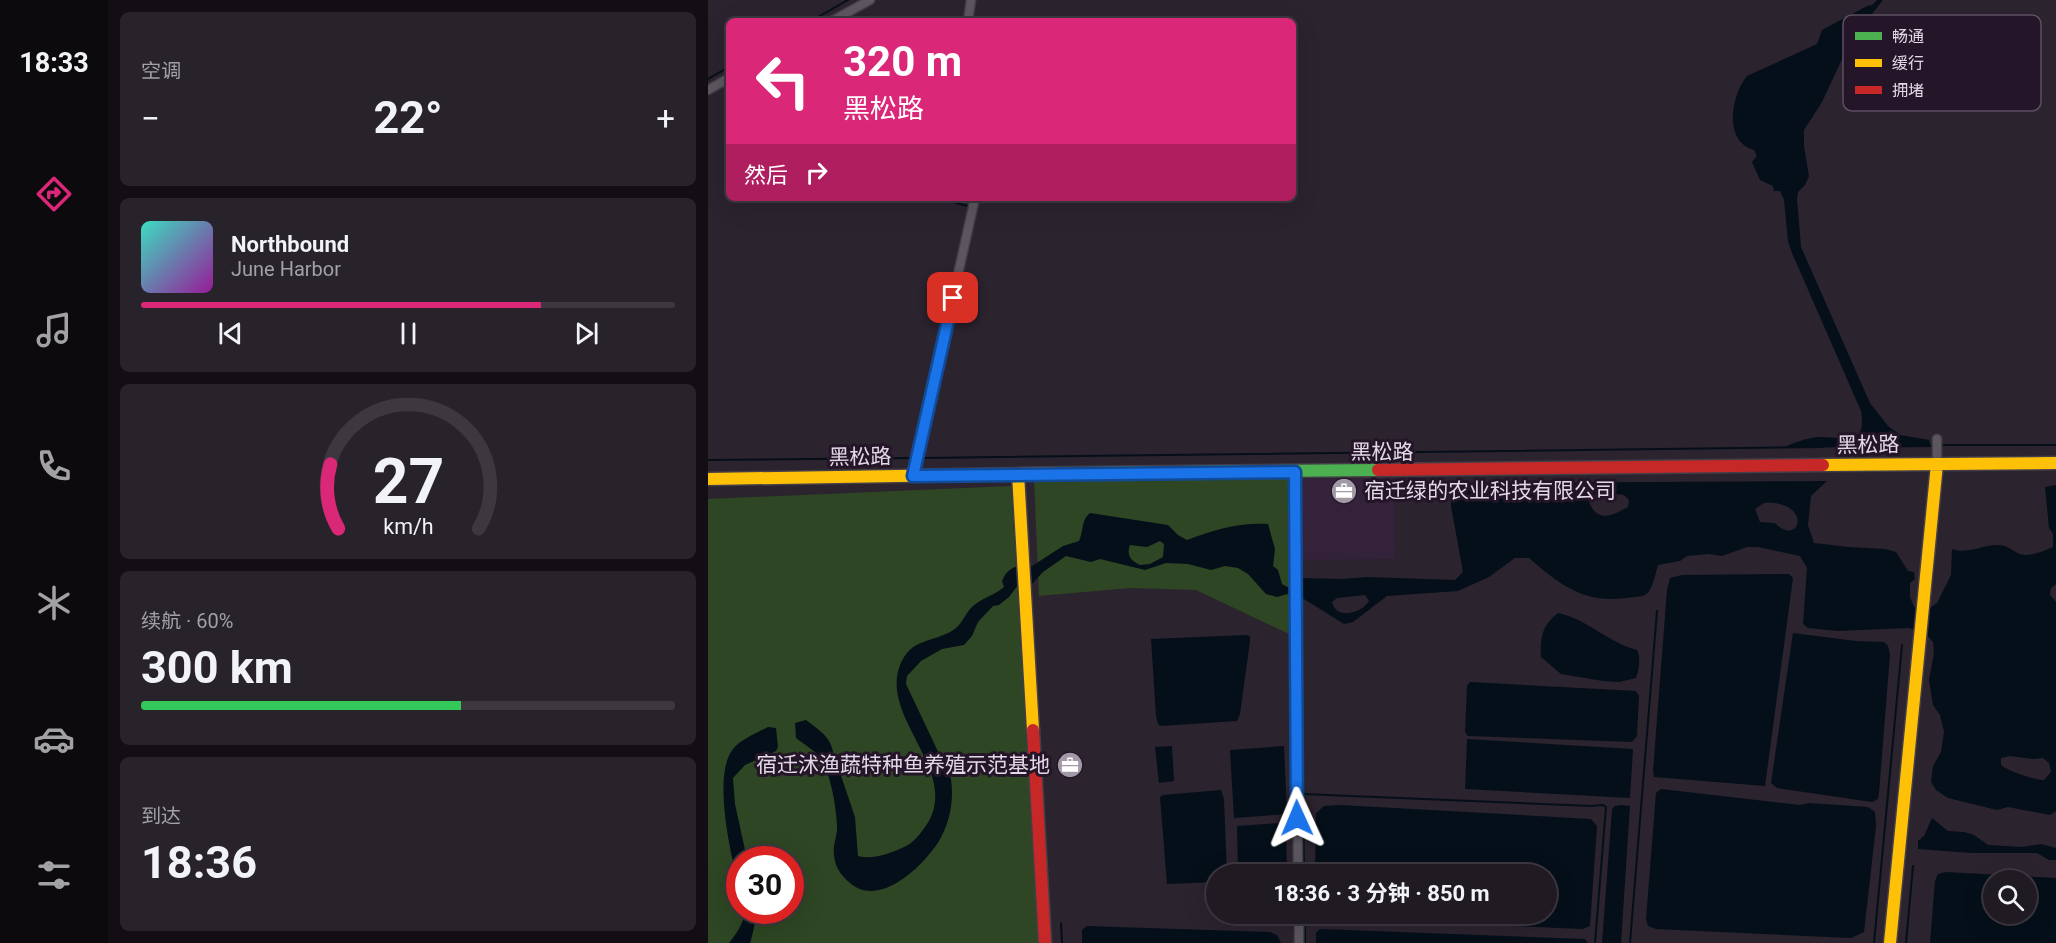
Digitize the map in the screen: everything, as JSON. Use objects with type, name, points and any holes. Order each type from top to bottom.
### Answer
[{"type":"street","points":[[837,18],[870,0]]},
{"type":"street","points":[[969,18],[971,0]]},
{"type":"street","points":[[708,90],[726,80]]},
{"type":"street","points":[[913,476],[974,201]]},
{"type":"street","points":[[1890,943],[1937,460],[1937,439]]},
{"type":"street","name":"黑松路","points":[[708,479],[1295,472],[1937,460],[2056,463]]},
{"type":"street","points":[[1295,472],[1298,864]]},
{"type":"street","points":[[1018,474],[1045,943]]},
{"type":"street","points":[[1299,924],[1299,943]]},
{"type":"shaded area","points":[[1877,0],[1883,0],[1871,15],[1850,15],[1867,6]]},
{"type":"shaded area","points":[[1843,19],[1843,57],[1822,102],[1804,130],[1809,176],[1805,185],[1798,192],[1797,199],[1801,247],[1870,403],[1888,426],[1900,435],[1929,440],[1931,446],[1782,448],[1814,438],[1857,436],[1862,423],[1861,411],[1792,253],[1788,241],[1784,200],[1780,191],[1774,191],[1773,186],[1760,180],[1752,162],[1757,156],[1754,150],[1744,145],[1734,128],[1734,106],[1741,84],[1747,76],[1817,44],[1822,30]]},
{"type":"shaded area","points":[[1394,478],[1395,559],[1301,560],[1301,479]]},
{"type":"shaded area","points":[[1827,481],[1811,496],[1808,525],[1814,543],[1896,552],[1908,571],[1914,572],[1915,579],[1910,583],[1910,597],[1914,607],[1919,610],[1927,610],[1937,603],[1951,575],[1952,549],[1964,551],[1999,545],[2025,555],[2036,554],[2053,547],[2045,487],[2056,485],[2056,584],[2051,588],[2050,595],[2056,602],[2056,811],[2050,815],[2008,807],[1997,810],[1948,798],[1936,790],[1931,782],[1933,766],[1941,752],[1944,732],[1940,715],[1933,705],[1929,680],[1934,653],[1933,642],[1924,632],[1908,628],[1837,631],[1808,628],[1803,624],[1807,568],[1800,556],[1758,547],[1747,547],[1722,556],[1709,554],[1687,556],[1680,561],[1658,565],[1652,586],[1645,595],[1611,599],[1597,598],[1573,590],[1529,558],[1515,558],[1489,577],[1458,591],[1387,596],[1353,622],[1344,624],[1304,599],[1287,594],[1277,597],[1266,594],[1248,574],[1238,568],[1225,566],[1211,570],[1188,564],[1166,563],[1145,570],[1100,559],[1091,562],[1066,556],[1043,572],[1030,586],[1029,568],[1063,546],[1079,541],[1084,522],[1090,513],[1168,525],[1187,540],[1247,524],[1268,524],[1275,549],[1273,566],[1278,570],[1282,584],[1287,587],[1298,584],[1301,578],[1367,577],[1455,580],[1463,572],[1451,506],[1451,492],[1486,483]],"holes":[[[1600,492],[1624,495],[1629,500],[1628,507],[1604,516],[1595,512],[1588,499]],[[1764,503],[1780,504],[1790,509],[1796,515],[1798,522],[1791,530],[1784,529],[1775,523],[1760,522],[1755,509]],[[1160,541],[1164,544],[1163,557],[1150,564],[1140,565],[1134,562],[1130,557],[1130,545],[1147,547]],[[1365,595],[1369,601],[1365,606],[1349,613],[1338,611],[1332,602],[1337,598]],[[2010,756],[2043,758],[2049,763],[2051,772],[2044,780],[2040,780],[2001,765],[2001,758]]]},
{"type":"shaded area","points":[[1021,565],[1022,582],[1009,597],[999,605],[993,606],[978,622],[972,636],[964,645],[942,649],[921,661],[907,676],[906,684],[951,779],[950,811],[939,841],[912,872],[887,887],[874,891],[862,890],[847,881],[836,864],[834,850],[836,817],[834,797],[828,776],[825,766],[815,752],[796,738],[795,723],[806,720],[830,742],[855,817],[858,856],[880,856],[909,844],[925,827],[934,807],[935,787],[929,767],[901,708],[897,688],[899,668],[910,650],[956,628],[973,606],[1004,587],[1002,581],[1007,572]]},
{"type":"shaded area","points":[[1789,574],[1793,578],[1765,786],[1654,777],[1667,590],[1670,578],[1682,575]]},
{"type":"shaded area","points":[[1558,613],[1569,616],[1616,642],[1637,650],[1639,664],[1636,678],[1619,682],[1561,674],[1541,657],[1543,632],[1548,622]]},
{"type":"shaded area","points":[[1793,633],[1884,642],[1888,646],[1890,654],[1879,793],[1878,799],[1872,802],[1777,788],[1771,783]]},
{"type":"shaded area","points":[[1250,636],[1250,641],[1240,714],[1237,721],[1161,726],[1158,724],[1151,639]]},
{"type":"shaded area","points":[[1470,682],[1636,691],[1639,696],[1637,736],[1632,742],[1468,736],[1465,732],[1467,686]]},
{"type":"shaded area","points":[[768,727],[776,728],[778,747],[776,751],[745,765],[733,778],[735,804],[744,846],[730,846],[725,816],[724,777],[727,761],[733,749],[745,739]]},
{"type":"shaded area","points":[[1467,739],[1633,749],[1630,798],[1465,789]]},
{"type":"shaded area","points":[[1172,746],[1174,781],[1159,783],[1155,747]]},
{"type":"shaded area","points":[[1284,746],[1287,814],[1234,818],[1230,750]]},
{"type":"shaded area","points":[[1661,789],[1800,805],[1809,803],[1868,807],[1875,812],[1876,826],[1864,932],[1851,938],[1656,929],[1648,926],[1646,919],[1656,793]]},
{"type":"shaded area","points":[[1221,790],[1224,799],[1227,864],[1206,864],[1206,882],[1167,884],[1160,797]]},
{"type":"shaded area","points":[[1621,805],[1630,806],[1621,943],[1602,943],[1612,809]]},
{"type":"shaded area","points":[[1324,806],[1591,819],[1597,826],[1590,926],[1583,929],[1467,924],[1557,924],[1557,864],[1315,864],[1316,813]]},
{"type":"shaded area","points":[[1932,818],[1948,831],[1974,835],[1988,845],[2022,847],[2041,844],[2056,848],[2056,860],[2049,860],[2037,853],[1971,853],[1918,849],[1918,841],[1924,836]]},
{"type":"shaded area","points":[[1281,823],[1286,825],[1287,864],[1238,864],[1237,826]]},
{"type":"shaded area","points":[[1946,872],[1983,874],[1983,924],[2037,924],[2037,877],[2056,878],[2056,943],[1930,943],[1935,881],[1938,874]]},
{"type":"shaded area","points":[[742,924],[755,924],[750,943],[729,943]]},
{"type":"shaded area","points":[[1087,926],[1270,932],[1277,935],[1281,943],[1082,943],[1082,930]]},
{"type":"shaded area","points":[[1320,929],[1585,939],[1588,943],[1316,943],[1316,933]]},
{"type":"green space","points":[[1288,475],[1291,480],[1289,634],[1196,590],[1130,588],[1039,596],[1034,479]]},
{"type":"green space","points":[[1011,486],[1039,943],[708,943],[708,499]]},
{"type":"waterway","points":[[816,18],[848,0]]},
{"type":"waterway","points":[[708,79],[726,69]]},
{"type":"waterway","points":[[950,201],[967,206]]},
{"type":"waterway","points":[[1943,445],[2056,445]]},
{"type":"waterway","points":[[1843,447],[1931,446]]},
{"type":"waterway","points":[[923,458],[1823,447]]},
{"type":"waterway","points":[[708,460],[911,458]]},
{"type":"waterway","points":[[1630,943],[1657,611]]},
{"type":"waterway","points":[[1874,943],[1902,645]]},
{"type":"waterway","points":[[1303,794],[1603,805],[1606,807],[1595,943]]},
{"type":"waterway","points":[[1303,805],[1304,864]]},
{"type":"waterway","points":[[1906,943],[1913,866]]},
{"type":"waterway","points":[[1061,923],[1062,943]]},
{"type":"waterway","points":[[1305,924],[1305,943]]},
{"type":"traffic: fast","points":[[1083,473],[1378,470]]},
{"type":"traffic: slow","points":[[1823,465],[2056,463]]},
{"type":"traffic: slow","points":[[1890,943],[1937,464]]},
{"type":"traffic: slow","points":[[708,479],[1083,473]]},
{"type":"traffic: slow","points":[[1018,474],[1033,730]]},
{"type":"traffic: jam","points":[[1378,470],[1823,465]]},
{"type":"traffic: jam","points":[[1033,730],[1045,943]]},
{"type":"place","name":"宿迁绿的农业科技有限公司","points":[[1344,491]]},
{"type":"place","name":"宿迁沭渔蔬特种鱼养殖示范基地","points":[[1070,765]]},
{"type":"route","points":[[953,298],[913,476],[1295,472],[1297,818]]}]
